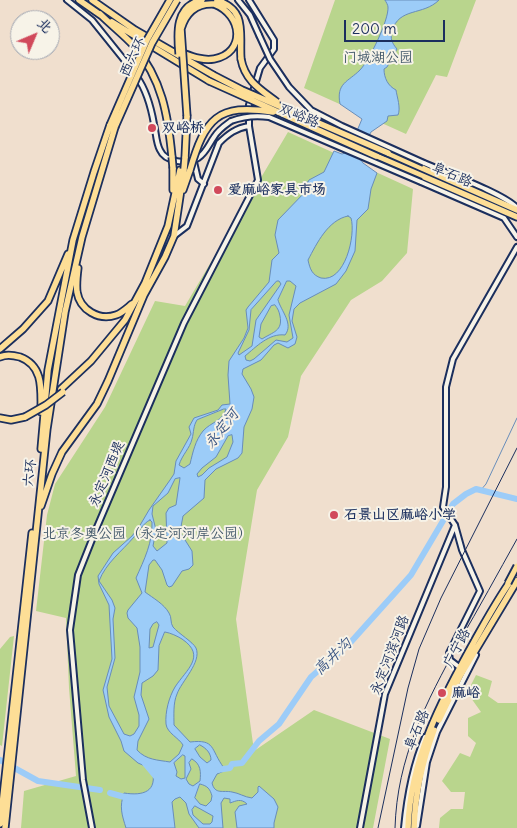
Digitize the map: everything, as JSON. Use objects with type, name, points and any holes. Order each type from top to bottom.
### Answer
[{"type":"highway","name":"双峪路","points":[[80,0],[132,35],[211,78],[281,114],[376,156]]},
{"type":"highway","name":"双峪路","points":[[92,0],[135,30],[211,78],[388,153]]},
{"type":"highway","name":"西六环","points":[[113,126],[147,40],[170,0]]},
{"type":"highway","name":"西六环","points":[[113,126],[152,43],[177,0]]},
{"type":"highway","points":[[185,116],[178,24],[186,9],[202,0]]},
{"type":"highway","points":[[160,45],[194,58],[203,59],[213,59],[229,51],[237,36],[237,28],[229,12],[215,2]]},
{"type":"highway","points":[[62,391],[98,354],[125,320],[145,282],[176,205],[184,169],[185,116],[181,29],[189,12],[206,3],[215,2],[229,6],[239,18],[242,66],[249,80],[287,110]]},
{"type":"highway","points":[[0,418],[12,420],[24,415],[62,391],[94,363],[112,342],[144,295],[174,236],[176,205],[173,168],[166,111],[162,95],[133,46],[100,14]]},
{"type":"highway","points":[[176,205],[184,169],[200,138],[213,121],[222,115],[238,109],[281,114]]},
{"type":"highway","name":"六环","points":[[0,824],[12,751],[47,429],[64,312],[82,237],[113,126]]},
{"type":"highway","name":"六环","points":[[12,751],[48,370],[73,240],[94,172],[113,126]]},
{"type":"highway","points":[[388,153],[424,163]]},
{"type":"highway","name":"阜石路","points":[[388,153],[517,209]]},
{"type":"highway","points":[[376,156],[421,182]]},
{"type":"highway","name":"阜石路","points":[[376,156],[517,217]]},
{"type":"highway","points":[[82,237],[76,282],[77,293],[81,303],[91,313],[108,317],[118,314],[134,303]]},
{"type":"highway","points":[[0,349],[23,330],[48,301],[73,240]]},
{"type":"highway","points":[[38,517],[59,459],[79,427],[97,404],[144,295]]},
{"type":"highway","points":[[0,357],[14,355],[26,360],[36,368],[41,378],[41,452]]},
{"type":"highway","points":[[0,414],[24,415]]},
{"type":"highway","name":"阜石路","points":[[406,828],[411,790],[423,746],[456,674],[517,569]]},
{"type":"highway","name":"阜石路","points":[[415,828],[417,791],[423,761],[434,730],[460,676],[517,581]]},
{"type":"highway","name":"六环","points":[[6,828],[7,789]]},
{"type":"street","points":[[67,0],[92,20],[126,60],[141,82],[152,112],[158,145],[162,155],[176,161],[194,160],[198,179],[204,184]]},
{"type":"street","points":[[238,0],[250,15],[270,59],[289,88],[311,110],[333,122],[512,202],[517,209]]},
{"type":"street","points":[[174,236],[188,226],[219,143],[228,134],[240,127],[249,126],[249,105],[256,80],[260,68],[274,49],[274,40],[249,0]]},
{"type":"street","name":"双峪路","points":[[194,160],[204,153],[215,135],[223,126],[231,121],[256,115],[269,117],[504,218],[517,237]]},
{"type":"street","name":"永定河西堤","points":[[92,828],[83,780],[70,630],[78,575],[184,322],[258,180],[249,126]]},
{"type":"street","points":[[459,667],[450,660],[449,653],[480,591],[462,550],[454,525],[443,507],[446,486],[446,387],[453,359],[517,247]]},
{"type":"street","name":"永定河滨河路","points":[[360,828],[385,694],[454,525]]},
{"type":"street","name":"广宁路","points":[[406,828],[408,792],[416,759],[430,724],[496,599],[517,569]]},
{"type":"green space","name":"门城湖公园","points":[[335,0],[476,0],[447,77],[436,75],[406,134],[304,88]]},
{"type":"green space","name":"北京冬奥公园（永定河河岸公园）","points":[[288,132],[413,189],[407,253],[382,281],[351,300],[301,376],[288,437],[257,490],[236,619],[254,751],[314,710],[390,739],[373,828],[21,828],[24,791],[76,776],[66,618],[36,611],[47,515],[55,484],[105,407],[155,301],[185,306]]},
{"type":"green space","points":[[14,636],[2,746],[0,745],[0,649],[10,637]]},
{"type":"green space","points":[[476,675],[492,681],[488,696],[498,703],[517,703],[517,828],[439,828],[440,818],[451,809],[463,809],[465,792],[451,792],[442,781],[460,753],[470,757],[476,743],[468,736],[468,718],[481,712],[471,698],[466,695]]},
{"type":"water","points":[[385,0],[439,0],[433,5],[400,18],[395,23],[392,31],[392,41],[397,49],[384,72],[389,84],[396,90],[399,112],[398,115],[388,116],[387,121],[371,132],[358,156],[363,163],[377,173],[371,189],[368,209],[357,220],[355,251],[346,271],[336,284],[300,303],[294,309],[292,321],[297,337],[295,344],[288,348],[278,343],[261,360],[243,369],[242,374],[254,397],[252,409],[244,427],[242,453],[238,458],[216,469],[205,480],[204,498],[183,516],[180,532],[192,551],[193,565],[189,569],[182,571],[172,586],[169,587],[162,570],[153,560],[149,565],[145,592],[164,607],[170,615],[173,627],[196,648],[197,654],[194,666],[179,689],[176,698],[174,725],[190,742],[204,742],[212,747],[224,768],[224,771],[217,774],[212,783],[217,791],[235,793],[252,798],[258,792],[259,786],[274,799],[278,807],[274,828],[237,828],[235,812],[239,806],[247,804],[241,801],[230,803],[230,799],[224,798],[221,803],[223,828],[199,828],[189,814],[186,803],[180,797],[172,802],[175,828],[126,828],[121,807],[124,793],[137,794],[147,791],[153,783],[153,777],[152,769],[138,763],[124,751],[109,717],[103,690],[112,659],[109,605],[99,584],[98,576],[113,553],[139,527],[174,474],[176,461],[191,434],[189,427],[194,418],[218,410],[222,405],[230,404],[229,361],[244,338],[248,328],[246,310],[269,282],[272,260],[279,253],[275,235],[278,220],[307,190],[306,186],[302,183],[308,182],[324,172],[334,151],[342,154],[348,152],[362,119],[340,104],[339,97],[341,87],[360,70],[373,50],[387,13],[388,6]],"holes":[[[348,216],[351,218],[352,235],[347,256],[337,273],[329,278],[321,278],[312,271],[308,260],[329,227],[341,218]],[[279,281],[281,284],[256,320],[252,346],[239,355],[238,353],[249,330],[251,310]],[[287,281],[290,281],[296,286],[289,315],[293,338],[287,342],[276,340],[254,359],[246,360],[245,356],[263,341],[274,336],[285,335],[288,326],[278,300]],[[275,305],[281,321],[279,328],[262,339],[259,337],[261,324],[271,306]],[[226,409],[220,419],[206,428],[200,435],[190,464],[184,468],[179,465],[191,442],[197,420]],[[232,435],[233,442],[227,457],[198,477],[197,474],[216,457],[228,436]],[[180,478],[176,505],[169,508],[166,513],[167,543],[157,551],[153,546],[156,530],[152,514],[153,506],[168,493],[175,479]],[[150,520],[152,522],[149,544],[136,578],[142,593],[127,613],[128,618],[137,628],[140,647],[140,672],[134,697],[139,715],[139,726],[134,734],[130,736],[124,734],[109,706],[107,687],[115,658],[113,619],[115,608],[99,581],[110,563],[143,525]],[[157,622],[159,625],[153,647],[149,648],[150,629]],[[165,632],[182,639],[189,645],[193,651],[192,663],[175,687],[167,710],[167,727],[183,745],[179,754],[170,762],[148,758],[137,750],[138,741],[149,719],[141,695],[142,683],[153,676],[158,670],[159,646]],[[200,745],[210,755],[211,760],[207,763],[195,749]],[[183,755],[185,756],[185,778],[181,779],[176,776],[177,772],[174,763]],[[192,759],[200,769],[200,781],[193,786],[186,779],[191,769],[189,763]],[[200,784],[208,788],[212,796],[211,801],[206,806],[200,804],[195,798]],[[195,806],[213,816],[210,824],[203,824],[193,815],[192,810]]]},
{"type":"waterway","points":[[480,491],[486,484],[517,418]]},
{"type":"waterway","name":"高井沟","points":[[217,770],[230,768],[232,764],[242,763],[259,741],[279,724],[311,677],[350,643],[411,575],[453,504],[476,489],[517,499]]},
{"type":"waterway","points":[[0,760],[38,781],[100,790]]},
{"type":"waterway","name":"永定河","points":[[143,761],[158,779]]},
{"type":"waterway","points":[[110,793],[128,798]]},
{"type":"railway","points":[[378,828],[408,688],[419,649],[441,598],[517,448]]},
{"type":"railway","points":[[395,828],[401,778],[415,731],[435,687],[517,539]]},
{"type":"place","name":"双峪桥","points":[[152,128]]},
{"type":"place","name":"爱麻峪家具市场","points":[[218,190]]},
{"type":"place","name":"石景山区麻峪小学","points":[[334,515]]},
{"type":"place","name":"麻峪","points":[[442,693]]}]
